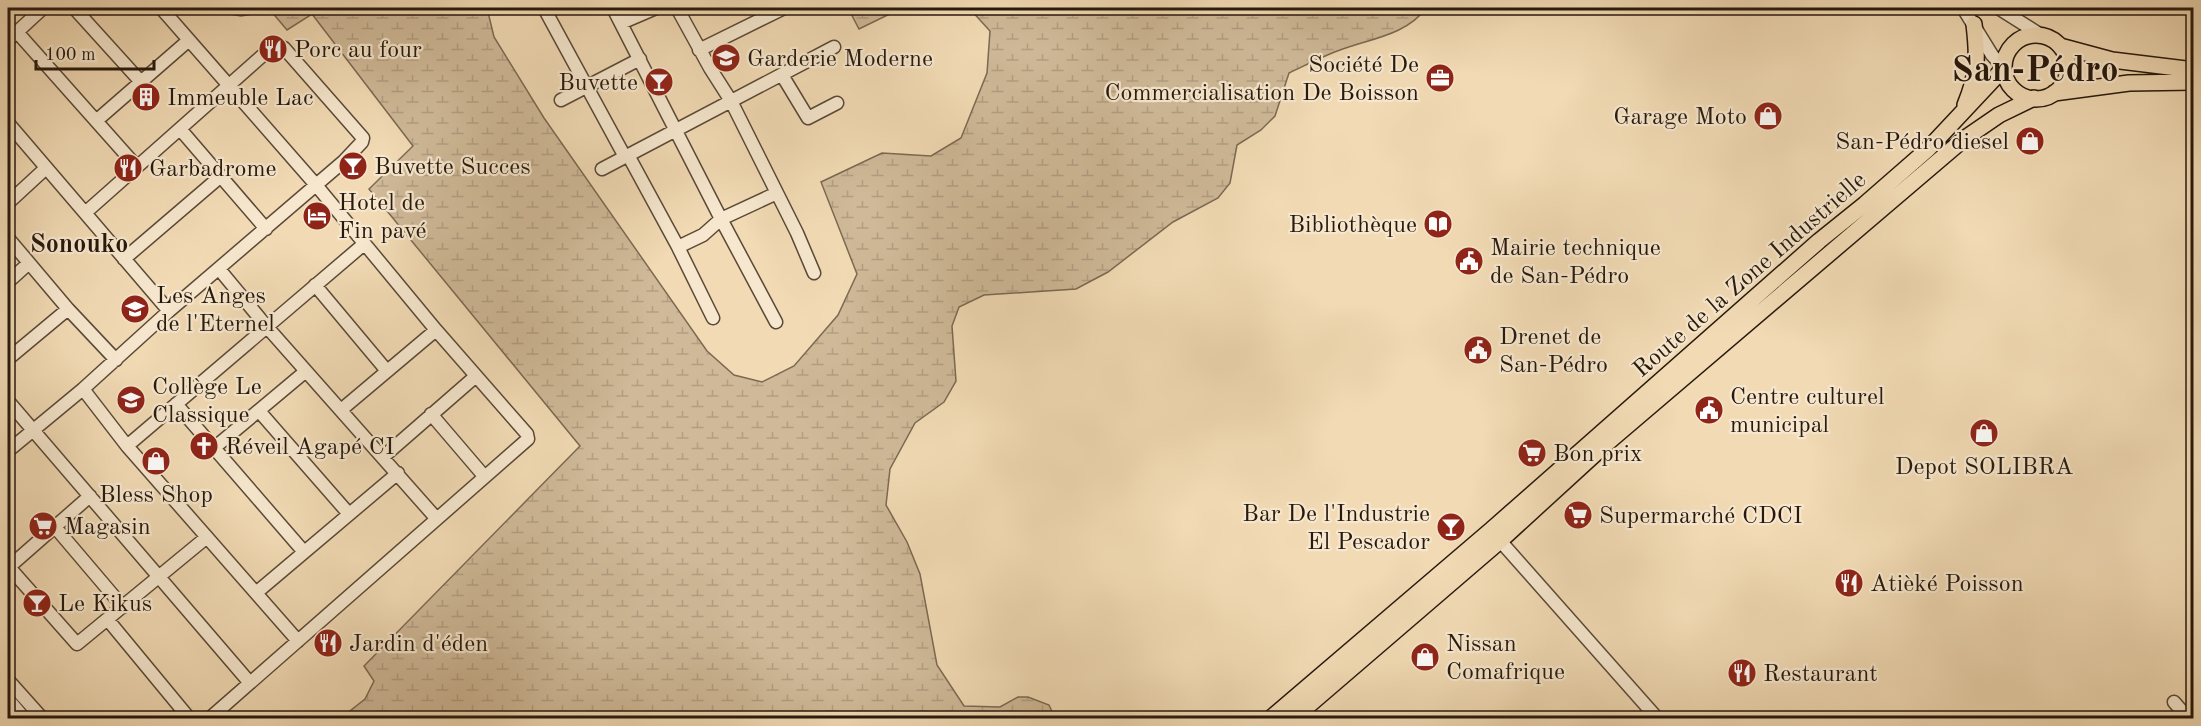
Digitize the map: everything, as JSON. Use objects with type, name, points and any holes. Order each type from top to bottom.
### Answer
[{"type":"main road","points":[[1961,115],[1976,77],[1978,65],[1974,24]]},
{"type":"main road","points":[[2193,70],[2112,60],[2060,46],[2041,35],[2028,36],[2017,41],[2006,56],[2004,68],[2007,80],[2013,89],[2023,96],[2034,99],[2054,93],[2129,83],[2193,82]]},
{"type":"main road","points":[[2054,93],[2062,84],[2067,68],[2066,57],[2060,46]]},
{"type":"main road","name":"Route de la Zone Industrielle","points":[[1294,718],[1819,241],[1928,149],[2004,68]]},
{"type":"main road","name":"Route de la Zone Industrielle","points":[[1271,718],[1606,444],[1964,139],[1999,115],[2034,99]]},
{"type":"street","points":[[43,8],[12,36],[96,121],[137,167]]},
{"type":"street","points":[[74,8],[141,82]]},
{"type":"street","points":[[161,8],[316,184],[528,438],[210,718]]},
{"type":"street","points":[[544,8],[678,247],[713,318]]},
{"type":"street","points":[[613,8],[776,322]]},
{"type":"street","points":[[621,23],[656,8]]},
{"type":"street","points":[[677,8],[699,50],[731,101],[814,273]]},
{"type":"street","points":[[699,50],[784,8]]},
{"type":"street","points":[[1963,8],[1992,55],[2004,68]]},
{"type":"street","points":[[1998,8],[2041,35]]},
{"type":"street","points":[[96,121],[189,40]]},
{"type":"street","points":[[8,451],[83,389],[169,311],[266,229],[362,142],[363,138],[284,48],[272,46],[230,86],[85,213]]},
{"type":"street","points":[[602,169],[834,47]]},
{"type":"street","points":[[561,100],[640,59]]},
{"type":"street","points":[[782,75],[808,118],[837,104]]},
{"type":"street","points":[[8,123],[169,311]]},
{"type":"street","points":[[180,129],[266,229]]},
{"type":"street","points":[[8,203],[46,168]]},
{"type":"street","points":[[124,259],[221,176]]},
{"type":"street","points":[[678,247],[703,235],[721,219],[777,193]]},
{"type":"street","points":[[8,238],[68,309],[116,360]]},
{"type":"street","points":[[127,446],[364,243]]},
{"type":"street","points":[[8,282],[29,263]]},
{"type":"street","points":[[219,269],[267,327],[436,518]]},
{"type":"street","points":[[315,285],[387,371]]},
{"type":"street","points":[[8,359],[68,309]]},
{"type":"street","points":[[341,410],[436,330]]},
{"type":"street","points":[[214,448],[306,371]]},
{"type":"street","points":[[383,457],[476,376]]},
{"type":"street","points":[[83,389],[127,446],[298,641]]},
{"type":"street","points":[[8,401],[250,683]]},
{"type":"street","points":[[176,404],[304,552]]},
{"type":"street","points":[[259,411],[349,514]]},
{"type":"street","points":[[431,414],[484,476]]},
{"type":"street","points":[[256,593],[398,473]]},
{"type":"street","points":[[90,496],[8,566],[75,643],[80,643],[207,537]]},
{"type":"street","points":[[55,527],[123,607]]},
{"type":"street","points":[[1495,535],[1657,718]]},
{"type":"street","points":[[108,620],[189,718]]},
{"type":"street","points":[[8,680],[42,718]]},
{"type":"street","points":[[2174,702],[2188,718]]},
{"type":"street","points":[[9,704],[24,718]]},
{"type":"green space","points":[[208,8],[487,8],[494,37],[544,118],[707,351],[734,375],[762,382],[794,366],[838,315],[857,274],[821,182],[882,153],[931,156],[961,138],[987,73],[990,31],[969,8],[1426,8],[1418,17],[1398,30],[1334,52],[1289,73],[1275,116],[1261,130],[1237,145],[1230,183],[1218,198],[1173,222],[1108,272],[1076,289],[984,295],[959,307],[952,326],[956,381],[944,402],[915,423],[890,469],[886,505],[907,542],[920,574],[937,665],[964,706],[1000,707],[1018,697],[1028,697],[1049,705],[1055,718],[341,718],[365,699],[374,681],[364,666],[580,446],[369,189],[413,146],[312,14],[287,30],[271,11],[241,16],[211,11]]},
{"type":"green space","points":[[848,8],[902,8],[859,29]]},
{"type":"place","name":"Porc au four","points":[[273,49]]},
{"type":"place","name":"Garderie Moderne","points":[[726,58]]},
{"type":"place","name":"Société De Commercialisation De Boisson","points":[[1440,78]]},
{"type":"place","name":"Buvette","points":[[659,82]]},
{"type":"place","name":"Immeuble Lac","points":[[146,97]]},
{"type":"place","name":"Garage Moto","points":[[1768,116]]},
{"type":"place","name":"San-Pédro diesel","points":[[2030,141]]},
{"type":"place","name":"Buvette Succes","points":[[353,166]]},
{"type":"place","name":"Garbadrome","points":[[128,168]]},
{"type":"place","name":"Hotel de Fin pavé","points":[[317,216]]},
{"type":"place","name":"Bibliothèque","points":[[1438,224]]},
{"type":"place","name":"Mairie technique de San-Pédro","points":[[1469,261]]},
{"type":"place","name":"Les Anges de l'Eternel","points":[[135,309]]},
{"type":"place","name":"Drenet de San-Pédro","points":[[1478,350]]},
{"type":"place","name":"Collège Le Classique","points":[[131,400]]},
{"type":"place","name":"Centre culturel municipal","points":[[1709,410]]},
{"type":"place","name":"Depot SOLIBRA","points":[[1984,433]]},
{"type":"place","name":"Réveil Agapé CI","points":[[204,446]]},
{"type":"place","name":"Bon prix","points":[[1532,453]]},
{"type":"place","name":"Bless Shop","points":[[156,461]]},
{"type":"place","name":"Supermarché CDCI","points":[[1578,515]]},
{"type":"place","name":"Magasin","points":[[43,526]]},
{"type":"place","name":"Bar De l'Industrie El Pescador","points":[[1451,527]]},
{"type":"place","name":"Atièké Poisson","points":[[1849,583]]},
{"type":"place","name":"Le Kikus","points":[[37,603]]},
{"type":"place","name":"Jardin d'éden","points":[[328,643]]},
{"type":"place","name":"Nissan Comafrique","points":[[1425,657]]},
{"type":"place","name":"Restaurant","points":[[1742,673]]},
{"type":"district","name":"San-Pédro","points":[[2035,68]]},
{"type":"district","name":"Sonouko","points":[[79,243]]}]
